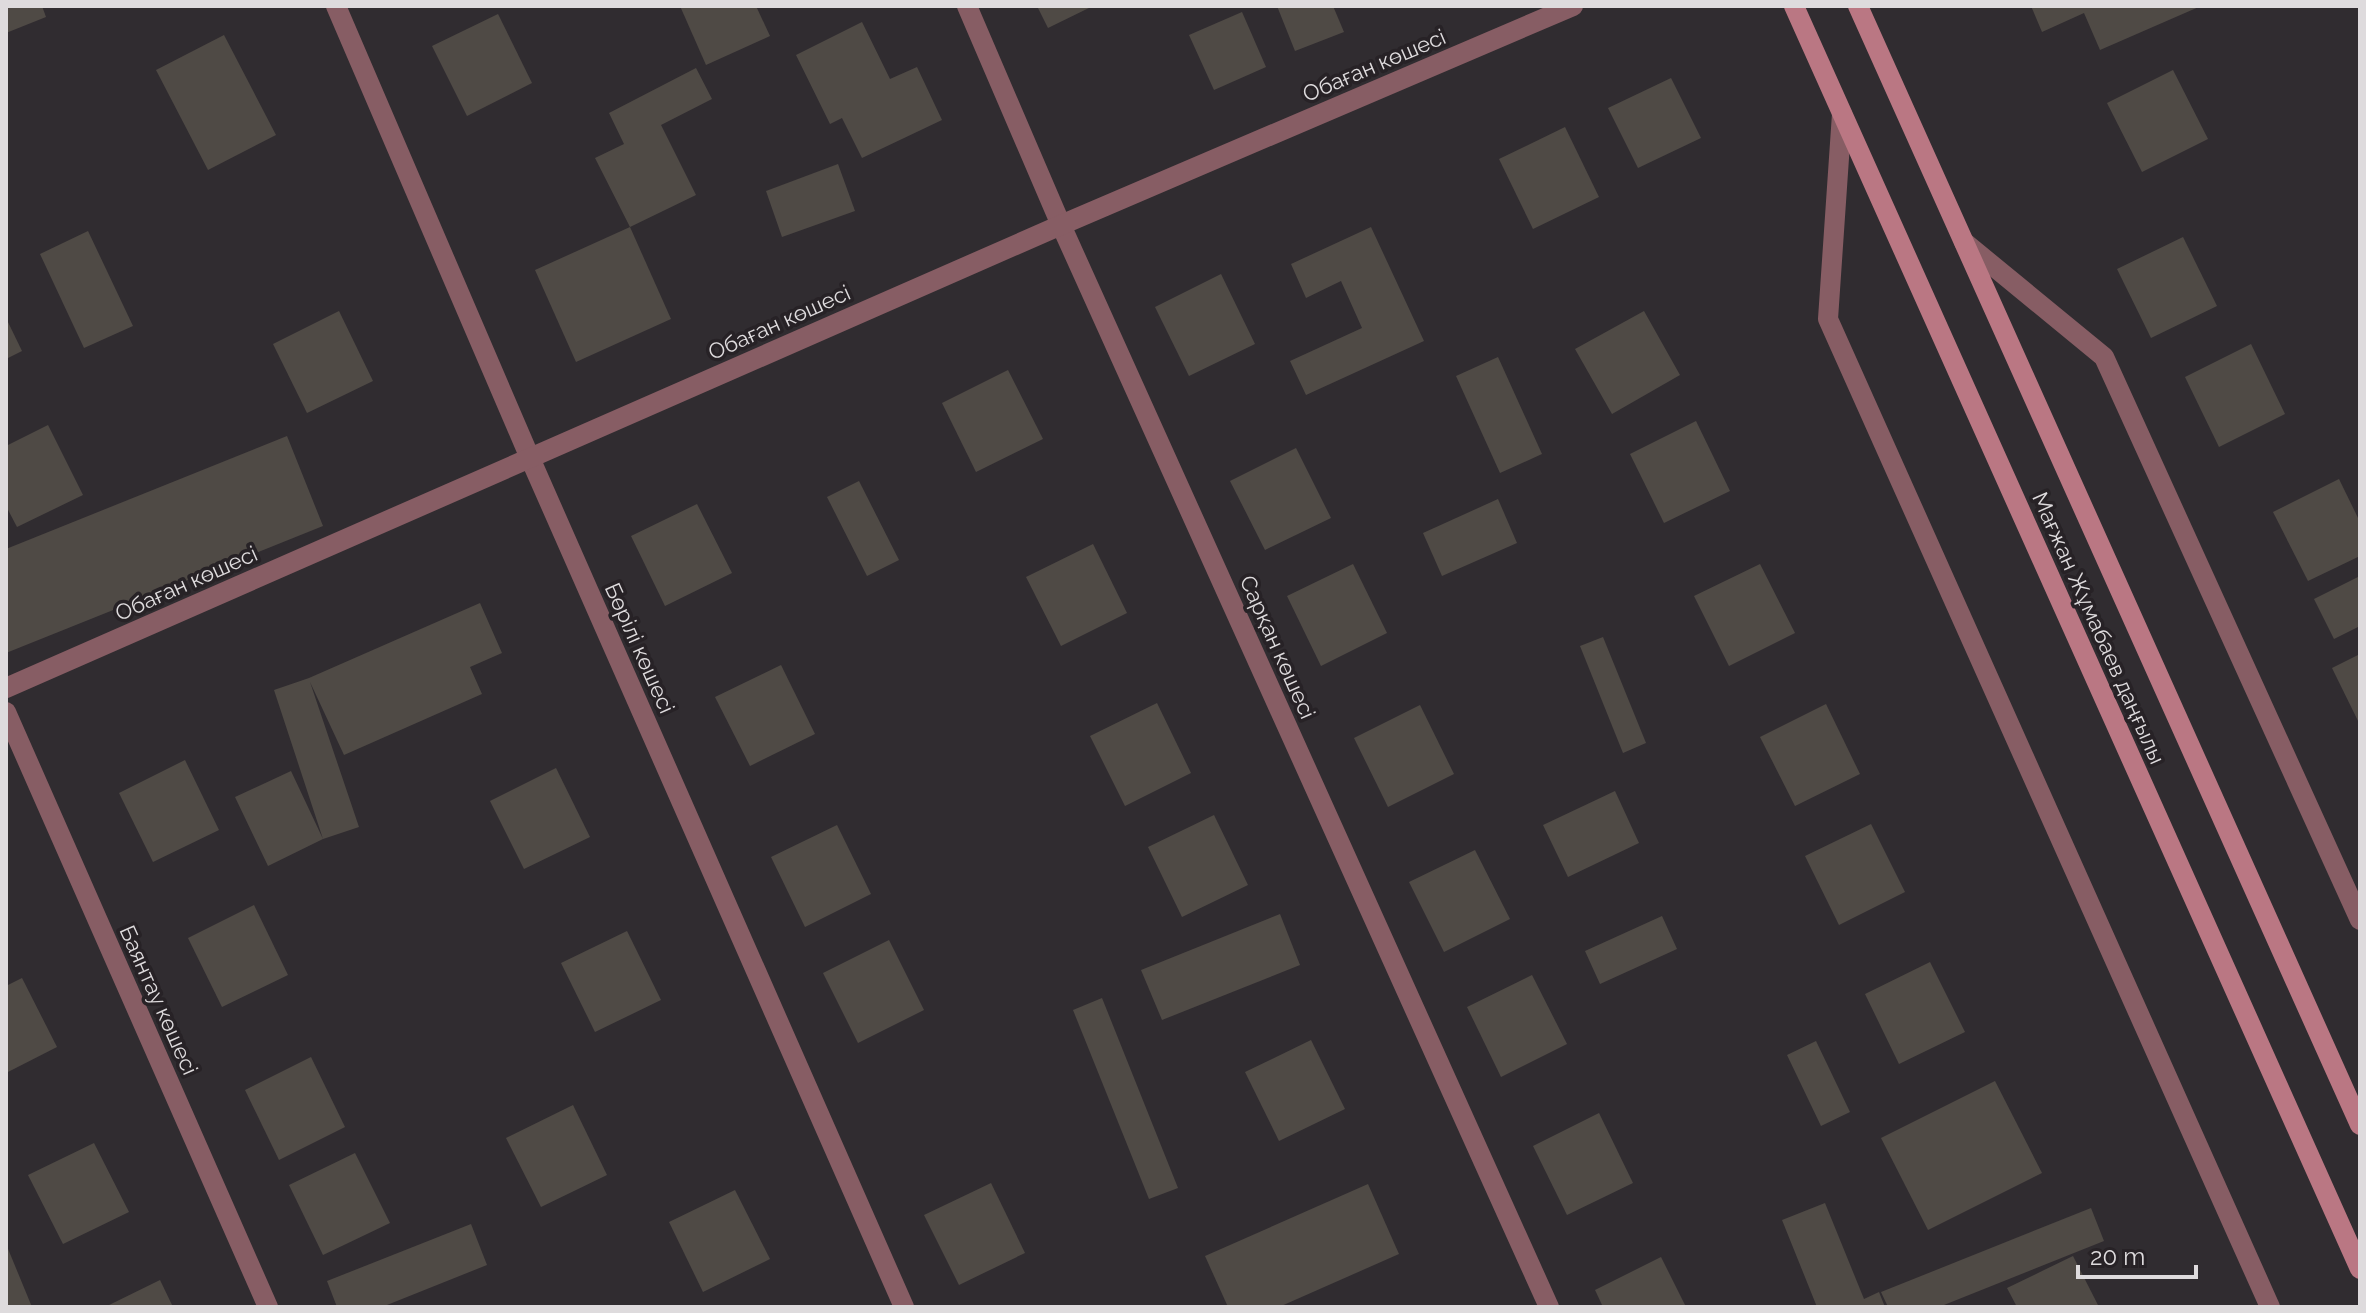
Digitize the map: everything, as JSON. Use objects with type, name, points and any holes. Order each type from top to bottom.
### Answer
[{"type":"main road","name":"Мағжан Жұмабаев даңғылы","points":[[1794,6],[2360,1269]]},
{"type":"main road","name":"Мағжан Жұмабаев даңғылы","points":[[1858,6],[2360,1125]]},
{"type":"street","name":"Бөрілі көшесі","points":[[336,6],[530,458],[904,1307]]},
{"type":"street","name":"Сарқан көшесі","points":[[967,6],[1061,225],[1549,1307]]},
{"type":"street","name":"Обаған көшесі","points":[[6,688],[1061,225],[1573,6]]},
{"type":"street","points":[[1842,114],[1828,319],[2270,1307]]},
{"type":"street","name":"Мағжан Жұмабаев даңғылы","points":[[1964,242],[2104,357],[2360,920]]},
{"type":"street","name":"Баянтау көшесі","points":[[6,712],[268,1307]]},
{"type":"building","points":[[6,6],[42,6],[46,17],[6,33]]},
{"type":"building","points":[[680,6],[756,6],[770,36],[706,65]]},
{"type":"building","points":[[1037,6],[1093,6],[1048,28]]},
{"type":"building","points":[[1277,6],[1333,6],[1344,32],[1295,51]]},
{"type":"building","points":[[2031,6],[2201,6],[2100,50],[2084,13],[2042,32]]},
{"type":"building","points":[[1242,12],[1266,67],[1214,90],[1189,35]]},
{"type":"building","points":[[498,14],[532,83],[467,116],[432,46]]},
{"type":"building","points":[[862,22],[890,79],[917,67],[942,120],[862,158],[842,118],[830,124],[796,55]]},
{"type":"building","points":[[224,35],[276,135],[208,170],[156,70]]},
{"type":"building","points":[[696,68],[712,99],[661,125],[696,195],[630,227],[595,158],[624,144],[609,113]]},
{"type":"building","points":[[2173,70],[2208,139],[2142,172],[2107,103]]},
{"type":"building","points":[[1671,78],[1701,138],[1638,168],[1608,108]]},
{"type":"building","points":[[1565,127],[1599,197],[1533,229],[1499,159]]},
{"type":"building","points":[[838,164],[855,211],[782,237],[766,191]]},
{"type":"building","points":[[630,227],[671,319],[576,362],[535,270]]},
{"type":"building","points":[[1371,227],[1424,341],[1306,395],[1290,361],[1362,328],[1341,281],[1306,298],[1291,264]]},
{"type":"building","points":[[88,231],[133,326],[84,348],[40,254]]},
{"type":"building","points":[[2183,237],[2217,306],[2151,338],[2117,269]]},
{"type":"building","points":[[1221,274],[1255,344],[1189,376],[1155,307]]},
{"type":"building","points":[[339,311],[373,381],[307,413],[273,344]]},
{"type":"building","points":[[1644,311],[1680,375],[1612,414],[1575,349]]},
{"type":"building","points":[[6,318],[22,351],[6,359]]},
{"type":"building","points":[[2251,344],[2285,414],[2219,447],[2185,377]]},
{"type":"building","points":[[1498,357],[1542,454],[1500,473],[1456,376]]},
{"type":"building","points":[[1008,370],[1043,439],[976,472],[942,403]]},
{"type":"building","points":[[1696,421],[1730,491],[1664,523],[1630,454]]},
{"type":"building","points":[[48,425],[83,495],[17,527],[6,506],[6,446]]},
{"type":"building","points":[[287,436],[323,526],[6,653],[6,549]]},
{"type":"building","points":[[1296,448],[1331,518],[1265,550],[1230,481]]},
{"type":"building","points":[[2339,479],[2360,522],[2360,556],[2308,581],[2273,512]]},
{"type":"building","points":[[859,481],[899,560],[867,576],[827,497]]},
{"type":"building","points":[[1498,499],[1517,543],[1442,576],[1423,533]]},
{"type":"building","points":[[697,504],[732,573],[665,606],[631,536]]},
{"type":"building","points":[[1093,544],[1127,613],[1061,646],[1026,577]]},
{"type":"building","points":[[1353,564],[1387,633],[1321,666],[1287,596]]},
{"type":"building","points":[[1760,564],[1795,633],[1729,666],[1694,596]]},
{"type":"building","points":[[2360,576],[2360,626],[2334,639],[2314,599]]},
{"type":"building","points":[[480,603],[502,653],[470,667],[482,694],[344,755],[310,682],[359,827],[323,839],[274,690],[309,678]]},
{"type":"building","points":[[1603,637],[1646,743],[1623,753],[1580,646]]},
{"type":"building","points":[[2360,654],[2360,725],[2332,668]]},
{"type":"building","points":[[781,665],[815,734],[750,766],[715,697]]},
{"type":"building","points":[[1157,703],[1191,773],[1125,806],[1090,736]]},
{"type":"building","points":[[1826,704],[1860,774],[1795,806],[1760,737]]},
{"type":"building","points":[[1420,705],[1454,774],[1388,807],[1354,738]]},
{"type":"building","points":[[185,760],[219,830],[153,862],[119,793]]},
{"type":"building","points":[[556,768],[590,837],[524,869],[490,801]]},
{"type":"building","points":[[291,771],[323,839],[268,866],[235,797]]},
{"type":"building","points":[[1615,791],[1639,843],[1568,877],[1543,825]]},
{"type":"building","points":[[1214,815],[1248,885],[1182,917],[1148,847]]},
{"type":"building","points":[[1871,824],[1905,892],[1839,925],[1805,856]]},
{"type":"building","points":[[837,825],[871,894],[805,927],[771,857]]},
{"type":"building","points":[[1475,850],[1510,919],[1444,952],[1409,882]]},
{"type":"building","points":[[254,905],[288,975],[222,1007],[188,938]]},
{"type":"building","points":[[1280,914],[1300,965],[1162,1020],[1141,970]]},
{"type":"building","points":[[1662,916],[1677,949],[1600,984],[1585,951]]},
{"type":"building","points":[[627,931],[661,1000],[595,1032],[561,963]]},
{"type":"building","points":[[889,940],[924,1010],[858,1043],[823,973]]},
{"type":"building","points":[[1930,962],[1965,1032],[1899,1064],[1865,994]]},
{"type":"building","points":[[1532,975],[1567,1044],[1501,1077],[1467,1007]]},
{"type":"building","points":[[22,978],[57,1047],[6,1073],[6,986]]},
{"type":"building","points":[[1102,998],[1178,1188],[1149,1199],[1073,1010]]},
{"type":"building","points":[[1311,1040],[1345,1109],[1279,1141],[1245,1072]]},
{"type":"building","points":[[1816,1041],[1850,1112],[1821,1126],[1787,1055]]},
{"type":"building","points":[[311,1057],[345,1127],[279,1160],[245,1090]]},
{"type":"building","points":[[1995,1081],[2042,1173],[1928,1230],[1881,1138]]},
{"type":"building","points":[[573,1105],[607,1175],[541,1207],[506,1138]]},
{"type":"building","points":[[1599,1113],[1633,1183],[1567,1215],[1533,1146]]},
{"type":"building","points":[[94,1143],[129,1212],[63,1244],[28,1175]]},
{"type":"building","points":[[355,1153],[390,1223],[323,1255],[289,1185]]},
{"type":"building","points":[[991,1183],[1025,1253],[959,1285],[924,1215]]},
{"type":"building","points":[[1368,1184],[1399,1254],[1279,1307],[1228,1307],[1205,1256]]},
{"type":"building","points":[[735,1190],[770,1259],[703,1292],[669,1222]]},
{"type":"building","points":[[1825,1203],[1864,1299],[1879,1292],[1885,1307],[1817,1307],[1782,1220]]},
{"type":"building","points":[[2091,1208],[2104,1241],[1939,1307],[1888,1307],[1881,1292]]},
{"type":"building","points":[[471,1224],[487,1265],[382,1307],[337,1307],[327,1281]]},
{"type":"building","points":[[6,1244],[32,1307],[6,1307]]},
{"type":"building","points":[[2073,1256],[2099,1307],[2017,1307],[2007,1288]]},
{"type":"building","points":[[1661,1257],[1686,1307],[1603,1307],[1595,1290]]},
{"type":"building","points":[[160,1280],[173,1307],[105,1307]]}]
